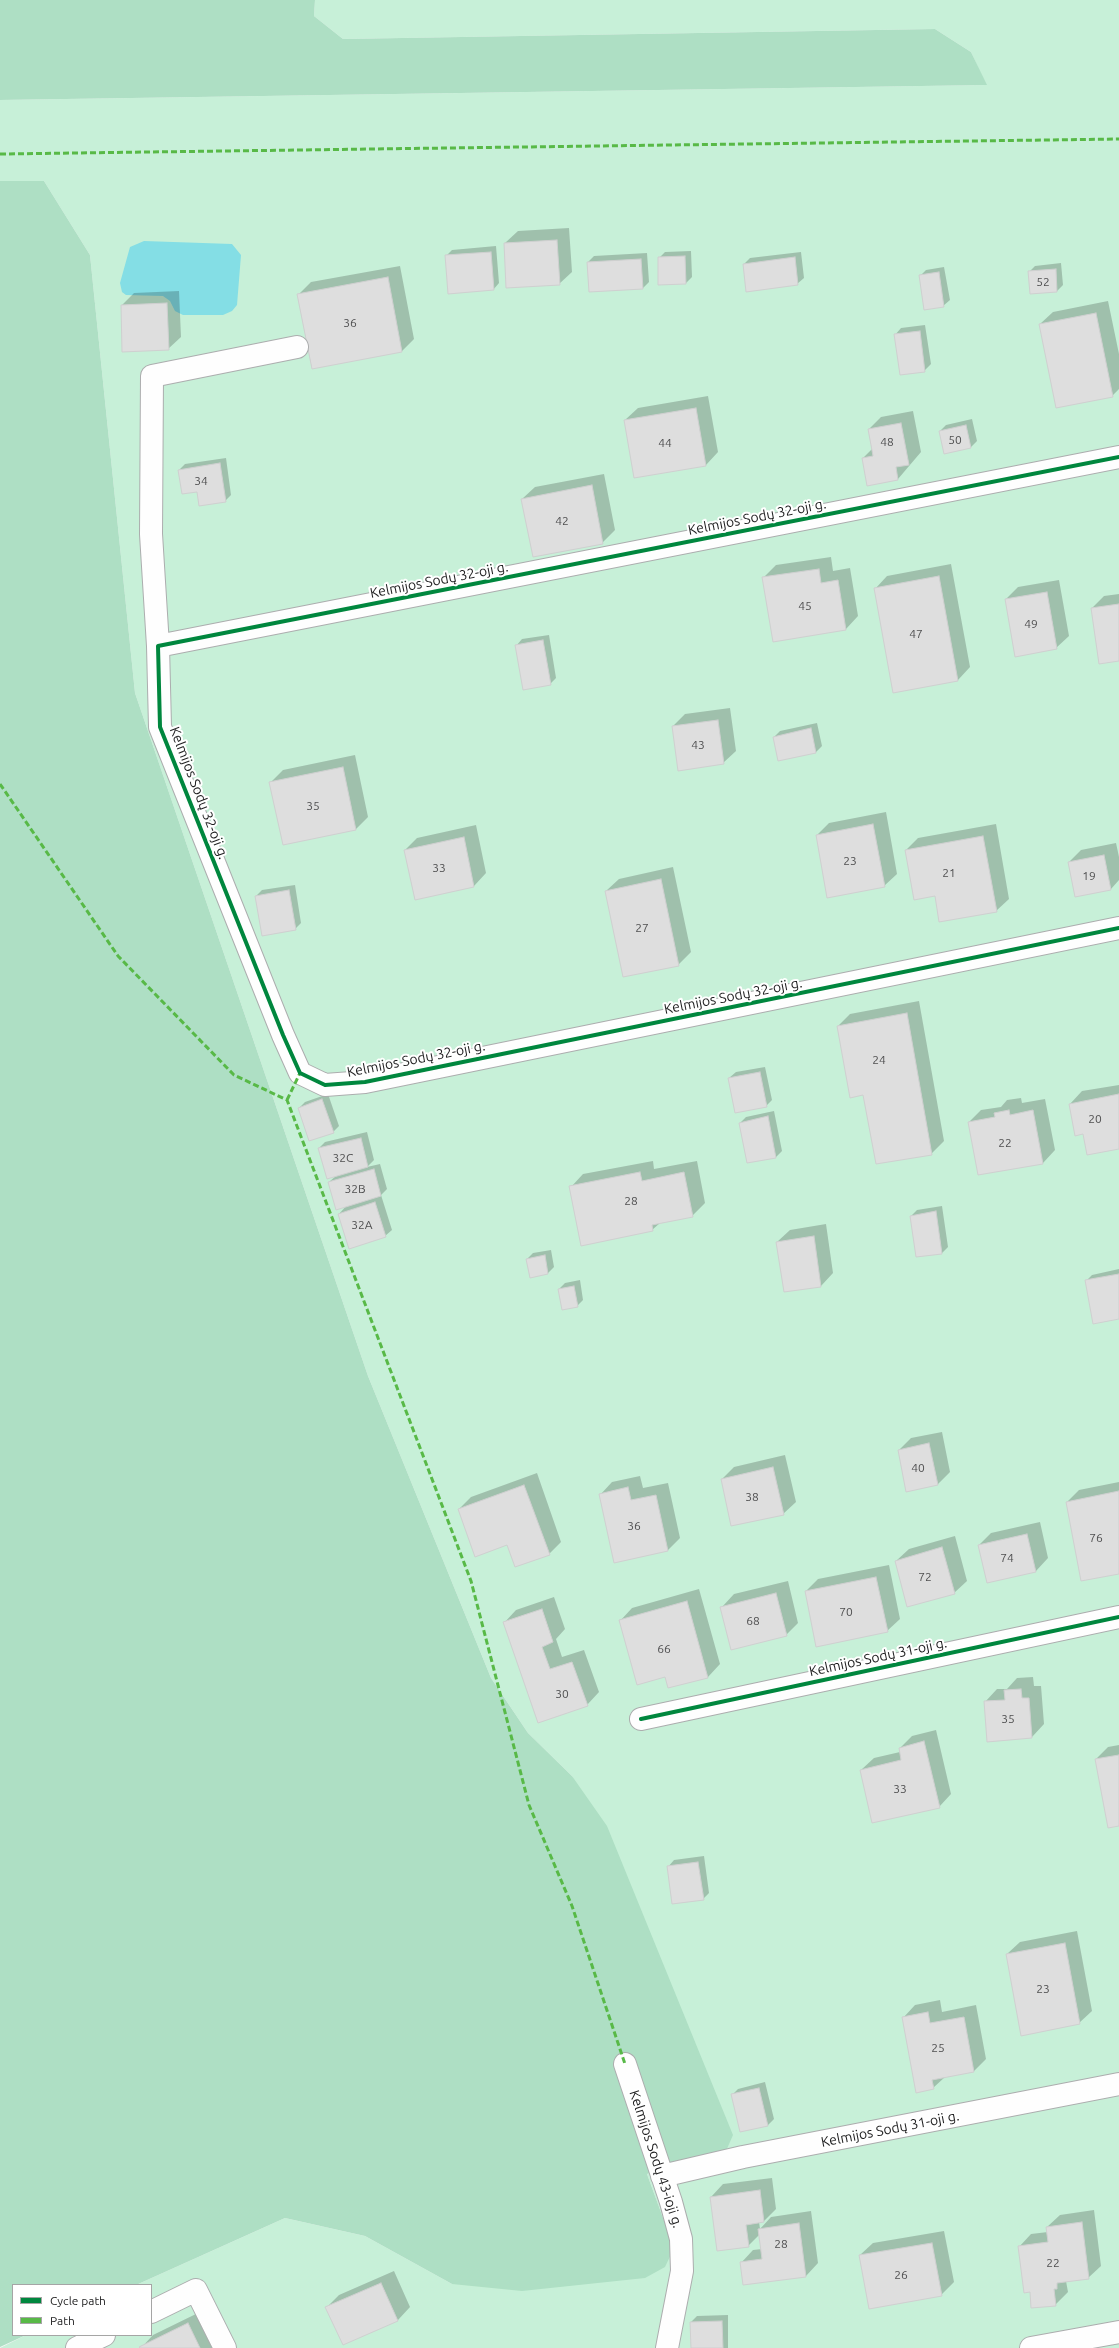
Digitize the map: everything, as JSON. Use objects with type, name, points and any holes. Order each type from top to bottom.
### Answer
[{"type":"street","points":[[158,646],[151,534],[152,376],[297,347]]},
{"type":"street","name":"Kelmijos Sodų 32-oji g.","points":[[1119,457],[158,646],[160,727],[283,1035],[300,1073],[325,1085],[373,1080],[1119,928]]},
{"type":"street","name":"Kelmijos Sodų 31-oji g.","points":[[641,1719],[1119,1617]]},
{"type":"street","name":"Kelmijos Sodų 43-ioji g.","points":[[625,2064],[681,2239],[682,2271],[667,2348]]},
{"type":"street","name":"Kelmijos Sodų 31-oji g.","points":[[662,2176],[744,2157],[1119,2084]]},
{"type":"street","points":[[152,2312],[196,2290],[225,2348]]},
{"type":"street","points":[[1031,2348],[1119,2332]]},
{"type":"street","points":[[77,2348],[102,2336]]},
{"type":"green space","points":[[0,0],[315,0],[314,16],[343,39],[935,29],[971,52],[987,85],[0,100]]},
{"type":"green space","points":[[315,0],[1119,0],[1119,2348],[0,2348],[24,2336],[152,2336],[152,2284],[138,2284],[285,2218],[365,2236],[452,2284],[674,2248],[647,2174],[726,2151],[572,1776],[528,1733],[491,1678],[368,1376],[135,693],[90,255],[44,181],[0,181],[0,100],[986,85],[971,52],[935,29],[343,39],[314,16]]},
{"type":"green space","points":[[0,181],[44,181],[90,255],[135,693],[368,1376],[491,1678],[528,1733],[572,1776],[607,1826],[733,2135],[726,2151],[647,2174],[674,2248],[665,2267],[645,2278],[522,2291],[452,2284],[365,2236],[285,2218],[138,2284],[12,2284],[12,2336],[24,2336],[0,2347]]},
{"type":"water","points":[[144,241],[232,244],[241,255],[237,305],[232,311],[223,315],[183,315],[175,311],[170,301],[163,296],[126,295],[122,292],[120,283],[130,247]]},
{"type":"building","points":[[557,240],[560,285],[506,288],[504,243]]},
{"type":"building","points":[[491,252],[494,290],[448,294],[445,255]]},
{"type":"building","points":[[685,256],[686,284],[658,285],[658,257]]},
{"type":"building","points":[[795,257],[798,285],[746,292],[743,264]]},
{"type":"building","points":[[641,259],[643,289],[589,292],[587,262]]},
{"type":"building","points":[[1056,269],[1057,292],[1030,294],[1028,271]]},
{"type":"building","points":[[939,272],[944,307],[924,310],[919,275]]},
{"type":"building","points":[[388,277],[402,352],[312,369],[297,294]]},
{"type":"building","points":[[167,303],[169,350],[122,352],[121,305]]},
{"type":"building","points":[[1096,313],[1113,397],[1056,408],[1039,324]]},
{"type":"building","points":[[920,331],[925,372],[900,375],[894,334]]},
{"type":"building","points":[[696,408],[706,466],[634,478],[624,420]]},
{"type":"building","points":[[901,423],[909,465],[896,467],[898,480],[867,486],[862,458],[873,456],[868,429]]},
{"type":"building","points":[[966,425],[971,448],[944,454],[939,431]]},
{"type":"building","points":[[220,463],[226,502],[199,506],[197,492],[182,494],[178,470]]},
{"type":"building","points":[[592,485],[603,544],[533,557],[521,499]]},
{"type":"building","points":[[819,569],[821,583],[838,580],[846,630],[773,642],[762,577]]},
{"type":"building","points":[[939,576],[958,681],[893,693],[874,588]]},
{"type":"building","points":[[1047,592],[1057,649],[1015,657],[1005,599]]},
{"type":"building","points":[[1119,604],[1119,661],[1099,664],[1091,608]]},
{"type":"building","points":[[543,640],[551,685],[523,690],[515,645]]},
{"type":"building","points":[[718,720],[724,764],[678,771],[672,726]]},
{"type":"building","points":[[811,728],[816,753],[778,761],[773,737]]},
{"type":"building","points":[[343,767],[356,830],[283,845],[269,782]]},
{"type":"building","points":[[873,824],[885,887],[827,898],[816,835]]},
{"type":"building","points":[[983,836],[997,912],[939,922],[935,896],[914,900],[905,850]]},
{"type":"building","points":[[464,837],[474,887],[415,900],[404,850]]},
{"type":"building","points":[[1104,855],[1111,890],[1075,897],[1068,862]]},
{"type":"building","points":[[661,879],[679,966],[623,977],[605,891]]},
{"type":"building","points":[[289,890],[296,930],[262,936],[255,896]]},
{"type":"building","points":[[907,1013],[932,1155],[876,1164],[863,1095],[850,1098],[837,1026]]},
{"type":"building","points":[[760,1072],[767,1107],[735,1113],[728,1078]]},
{"type":"building","points":[[1119,1094],[1119,1149],[1087,1155],[1083,1134],[1075,1136],[1069,1104]]},
{"type":"building","points":[[322,1099],[334,1133],[309,1141],[298,1108]]},
{"type":"building","points":[[1009,1110],[1010,1115],[1033,1110],[1043,1164],[978,1175],[968,1122],[995,1117],[994,1113]]},
{"type":"building","points":[[768,1116],[776,1158],[747,1163],[739,1123]]},
{"type":"building","points":[[361,1138],[368,1167],[327,1179],[318,1148]]},
{"type":"building","points":[[374,1169],[381,1196],[336,1210],[328,1182]]},
{"type":"building","points":[[640,1172],[642,1181],[684,1172],[693,1217],[652,1225],[653,1231],[581,1246],[569,1186]]},
{"type":"building","points":[[375,1202],[386,1237],[349,1249],[338,1214]]},
{"type":"building","points":[[936,1211],[942,1254],[916,1257],[910,1216]]},
{"type":"building","points":[[814,1236],[821,1287],[784,1292],[776,1242]]},
{"type":"building","points":[[545,1255],[548,1274],[530,1278],[526,1259]]},
{"type":"building","points":[[1119,1274],[1119,1319],[1093,1324],[1085,1280]]},
{"type":"building","points":[[574,1286],[578,1307],[562,1310],[558,1289]]},
{"type":"building","points":[[929,1443],[938,1485],[906,1492],[898,1450]]},
{"type":"building","points":[[773,1467],[784,1515],[731,1526],[721,1479]]},
{"type":"building","points":[[524,1485],[550,1555],[515,1567],[507,1545],[475,1557],[458,1509]]},
{"type":"building","points":[[628,1487],[631,1500],[656,1495],[668,1551],[614,1563],[599,1494]]},
{"type":"building","points":[[1119,1491],[1119,1574],[1081,1581],[1066,1502]]},
{"type":"building","points":[[1027,1534],[1036,1572],[987,1583],[978,1545]]},
{"type":"building","points":[[942,1547],[955,1594],[907,1607],[895,1561]]},
{"type":"building","points":[[876,1577],[888,1632],[816,1647],[805,1591]]},
{"type":"building","points":[[776,1593],[787,1636],[731,1650],[720,1607]]},
{"type":"building","points":[[687,1601],[708,1678],[668,1688],[665,1677],[637,1685],[619,1620]]},
{"type":"building","points":[[542,1609],[553,1642],[542,1647],[550,1669],[572,1662],[588,1706],[538,1723],[503,1622]]},
{"type":"building","points":[[1021,1689],[1022,1698],[1029,1698],[1032,1738],[987,1742],[984,1701],[1005,1700],[1004,1690]]},
{"type":"building","points":[[924,1741],[940,1808],[872,1823],[860,1770],[901,1760],[899,1748]]},
{"type":"building","points":[[1119,1755],[1119,1826],[1108,1828],[1095,1759]]},
{"type":"building","points":[[698,1862],[704,1900],[672,1904],[667,1866]]},
{"type":"building","points":[[1065,1943],[1080,2024],[1021,2036],[1006,1954]]},
{"type":"building","points":[[928,2012],[930,2023],[964,2017],[974,2072],[932,2080],[934,2089],[916,2093],[902,2017]]},
{"type":"building","points":[[759,2088],[768,2126],[740,2132],[731,2094]]},
{"type":"building","points":[[760,2190],[764,2222],[746,2225],[749,2247],[717,2251],[710,2197]]},
{"type":"building","points":[[1082,2222],[1089,2279],[1057,2283],[1057,2289],[1054,2289],[1056,2306],[1031,2308],[1030,2292],[1024,2293],[1018,2246],[1048,2242],[1046,2227]]},
{"type":"building","points":[[799,2223],[806,2277],[743,2285],[740,2262],[762,2259],[758,2229]]},
{"type":"building","points":[[932,2243],[942,2296],[869,2309],[859,2255]]},
{"type":"building","points":[[381,2283],[398,2321],[343,2345],[325,2307]]},
{"type":"building","points":[[722,2321],[723,2348],[691,2348],[690,2322]]},
{"type":"building","points":[[188,2323],[200,2348],[139,2347]]},
{"type":"marked path","points":[[0,154],[1119,139]]},
{"type":"marked path","points":[[0,784],[118,956],[234,1075],[287,1100],[471,1581],[529,1805],[572,1906],[625,2064]]},
{"type":"marked path","points":[[287,1100],[300,1073]]},
{"type":"cycle path","points":[[1119,457],[158,646],[160,727],[283,1035],[300,1073],[325,1085],[365,1082],[1119,928]]},
{"type":"cycle path","points":[[641,1719],[1119,1617]]}]
